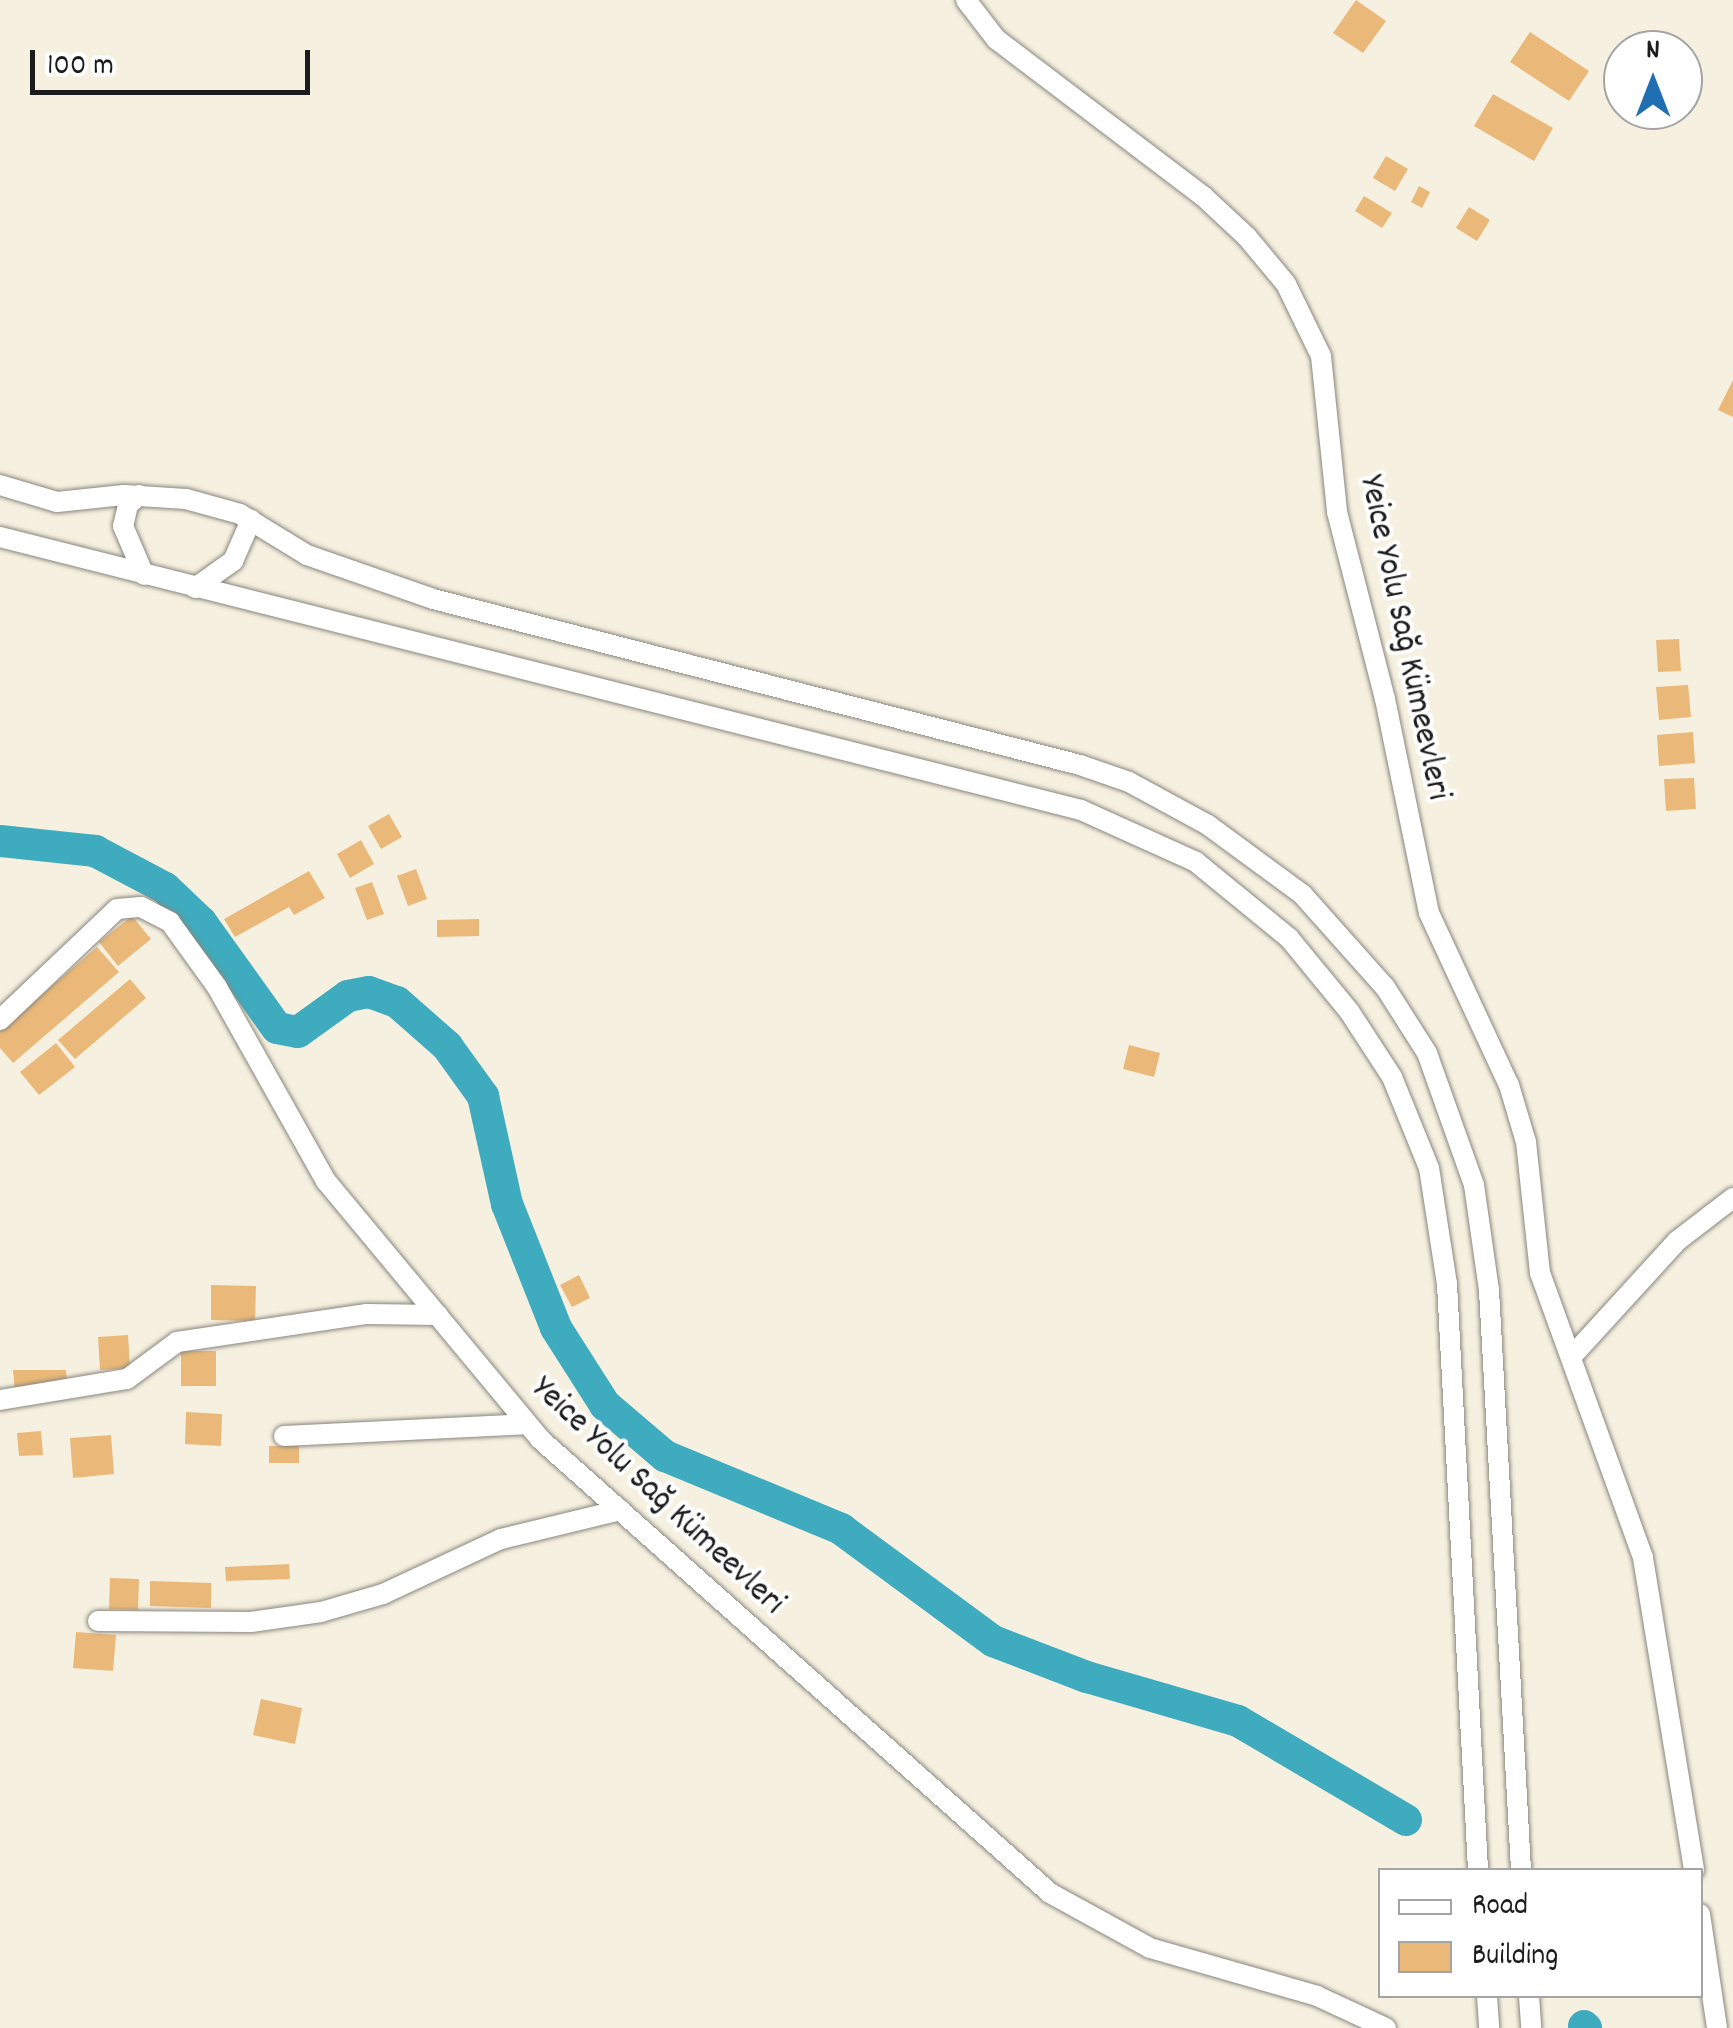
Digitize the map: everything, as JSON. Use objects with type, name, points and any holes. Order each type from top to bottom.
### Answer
[{"type":"street","name":"Yeice Yolu Sağ Kümeevleri","points":[[966,0],[996,40],[1203,196],[1247,237],[1303,312],[1321,356],[1337,512],[1385,699],[1429,913],[1509,1085],[1526,1142],[1540,1273],[1572,1355],[1655,1608],[1694,1868]]},
{"type":"street","points":[[0,485],[57,502],[139,495],[186,499],[251,520],[307,555],[433,598],[1130,782],[1241,847],[1327,918],[1385,986],[1427,1052],[1474,1185],[1490,1290],[1521,1868]]},
{"type":"street","points":[[139,495],[128,505],[124,526],[144,575]]},
{"type":"street","points":[[195,588],[233,562],[251,520]]},
{"type":"street","points":[[0,537],[1081,810],[1196,862],[1290,938],[1350,1011],[1392,1078],[1430,1168],[1446,1284],[1478,1868]]},
{"type":"street","name":"Yeice Yolu Sağ Kümeevleri","points":[[0,1020],[109,914],[128,906],[153,910],[170,922],[218,987],[326,1181],[526,1424],[1050,1893],[1150,1948],[1317,1996],[1386,2028]]},
{"type":"street","points":[[1572,1355],[1677,1241],[1733,1198]]},
{"type":"street","points":[[0,1400],[127,1380],[177,1342],[368,1314],[438,1315]]},
{"type":"street","points":[[284,1436],[526,1424]]},
{"type":"street","points":[[98,1621],[250,1622],[322,1612],[383,1594],[501,1538],[621,1510]]},
{"type":"street","points":[[1703,1933],[1718,2028]]},
{"type":"street","points":[[1487,1998],[1490,2028]]},
{"type":"street","points":[[1529,1998],[1531,2028]]},
{"type":"building","points":[[1356,0],[1386,21],[1363,53],[1333,33]]},
{"type":"building","points":[[1530,32],[1589,71],[1569,101],[1510,62]]},
{"type":"building","points":[[1493,94],[1553,128],[1534,161],[1474,126]]},
{"type":"building","points":[[1386,156],[1408,169],[1395,191],[1373,178]]},
{"type":"building","points":[[1419,186],[1430,192],[1422,208],[1411,202]]},
{"type":"building","points":[[1364,196],[1392,213],[1382,228],[1355,211]]},
{"type":"building","points":[[1469,207],[1490,220],[1477,241],[1456,228]]},
{"type":"building","points":[[1733,380],[1733,417],[1718,410]]},
{"type":"building","points":[[1679,639],[1681,671],[1658,672],[1656,640]]},
{"type":"building","points":[[1688,685],[1691,717],[1659,720],[1656,687]]},
{"type":"building","points":[[1693,732],[1695,763],[1659,766],[1657,735]]},
{"type":"building","points":[[1694,778],[1696,809],[1666,811],[1664,779]]},
{"type":"building","points":[[389,814],[402,837],[381,849],[368,826]]},
{"type":"building","points":[[361,840],[374,864],[350,878],[337,854]]},
{"type":"building","points":[[416,869],[427,899],[408,906],[397,876]]},
{"type":"building","points":[[309,871],[325,898],[294,915],[289,907],[235,937],[224,919]]},
{"type":"building","points":[[372,882],[384,914],[367,920],[355,888]]},
{"type":"building","points":[[132,916],[151,939],[118,966],[99,942]]},
{"type":"building","points":[[479,919],[479,936],[437,937],[437,920]]},
{"type":"building","points":[[97,947],[119,972],[13,1063],[0,1048],[0,1031]]},
{"type":"building","points":[[130,979],[146,998],[75,1059],[58,1040]]},
{"type":"building","points":[[56,1043],[75,1067],[39,1095],[20,1072]]},
{"type":"building","points":[[1129,1045],[1160,1053],[1154,1077],[1123,1069]]},
{"type":"building","points":[[579,1275],[590,1298],[572,1307],[560,1285]]},
{"type":"building","points":[[211,1285],[256,1286],[255,1321],[211,1320]]},
{"type":"building","points":[[128,1335],[130,1368],[100,1370],[98,1337]]},
{"type":"building","points":[[181,1351],[216,1351],[216,1386],[181,1386]]},
{"type":"building","points":[[13,1370],[66,1370],[67,1384],[15,1393]]},
{"type":"building","points":[[186,1412],[222,1414],[221,1446],[185,1444]]},
{"type":"building","points":[[41,1431],[43,1455],[19,1456],[17,1433]]},
{"type":"building","points":[[111,1435],[114,1474],[73,1478],[70,1438]]},
{"type":"building","points":[[269,1446],[299,1446],[299,1463],[269,1463]]},
{"type":"building","points":[[289,1564],[290,1579],[226,1581],[225,1567]]},
{"type":"building","points":[[110,1578],[139,1579],[138,1610],[109,1609]]},
{"type":"building","points":[[150,1581],[211,1583],[211,1608],[150,1606]]},
{"type":"building","points":[[76,1632],[116,1635],[113,1671],[73,1668]]},
{"type":"building","points":[[261,1699],[302,1708],[295,1744],[253,1735]]},
{"type":"waterway","points":[[0,841],[95,851],[165,888],[201,922],[277,1028],[298,1032],[348,996],[369,992],[397,1002],[447,1046],[483,1096],[507,1204],[556,1328],[605,1405],[665,1456],[841,1529],[993,1641],[1087,1677],[1238,1721],[1406,1820]]}]
